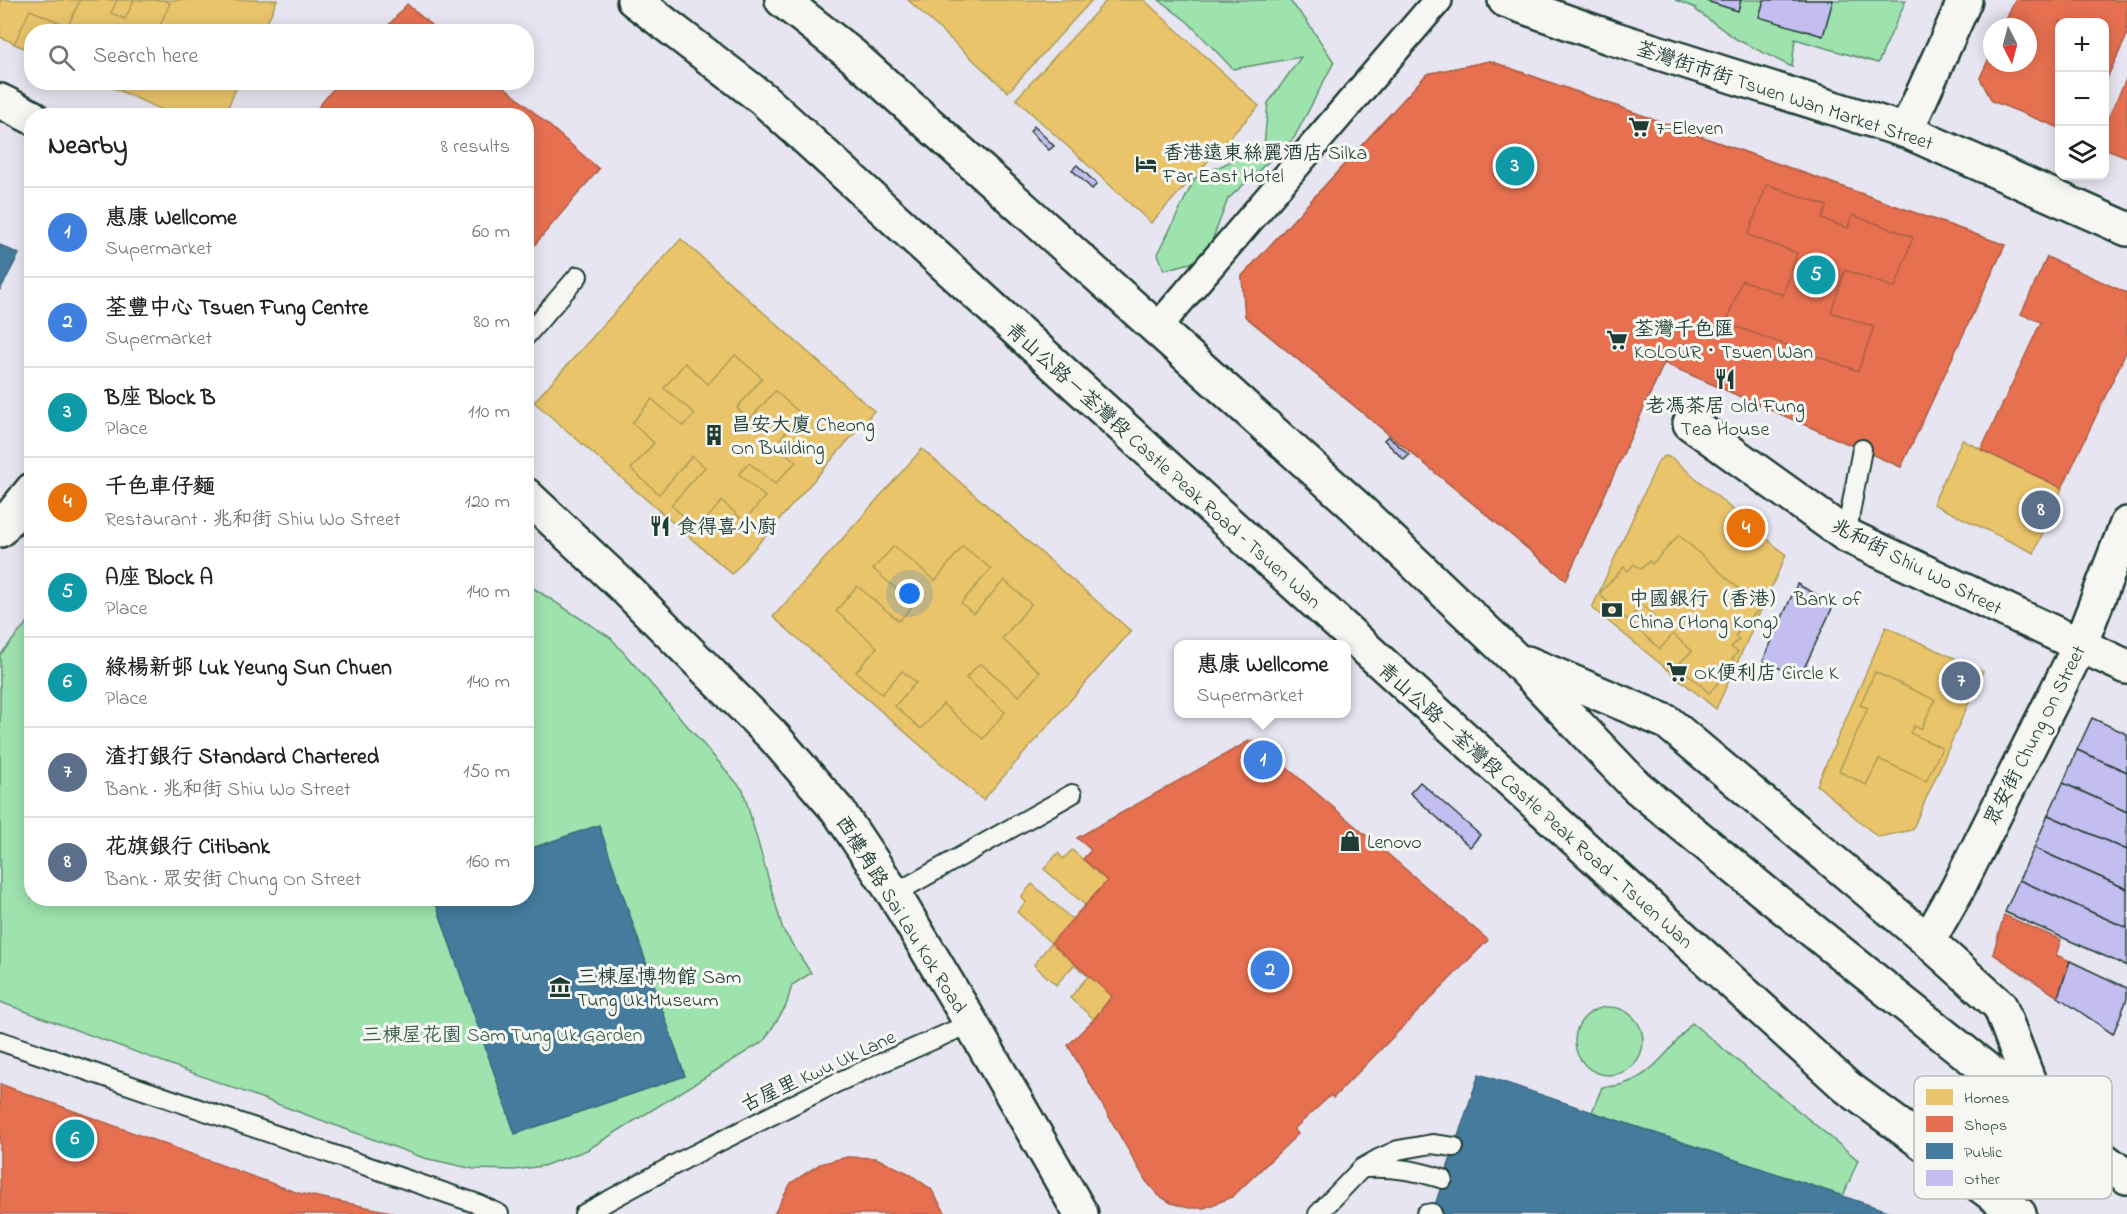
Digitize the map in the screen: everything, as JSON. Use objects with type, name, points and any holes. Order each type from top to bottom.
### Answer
[{"type":"main road","name":"青山公路－荃灣段 Castle Peak Road – Tsuen Wan","points":[[634,0],[763,99],[1847,1087],[1914,1136]]},
{"type":"main road","points":[[782,0],[852,55],[1355,506],[1514,658],[1636,786],[1995,1076]]},
{"type":"main road","name":"荃灣街市街 Tsuen Wan Market Street","points":[[1506,0],[1608,37],[1906,131],[2127,229]]},
{"type":"main road","points":[[1906,131],[1965,0]]},
{"type":"main road","points":[[0,101],[24,113]]},
{"type":"main road","name":"兆和街 Shiu Wo Street","points":[[1690,423],[1846,535],[2127,667]]},
{"type":"main road","points":[[0,530],[24,500]]},
{"type":"main road","name":"西樓角路 Sai Lau Kok Road","points":[[534,503],[625,588],[774,737],[839,812],[894,894],[1081,1214]]},
{"type":"main road","name":"眾安街 Chung On Street","points":[[1928,941],[1957,890],[2080,645],[2127,524]]},
{"type":"main road","points":[[1514,658],[1667,722],[1928,941],[2000,1006],[2027,1076]]},
{"type":"main road","points":[[2112,1166],[2127,1177]]},
{"type":"main road","name":"青山公路－荃灣段 Castle Peak Road – Tsuen Wan","points":[[1999,1199],[2019,1214]]},
{"type":"street","points":[[1156,329],[1438,0]]},
{"type":"lane","points":[[534,327],[578,276]]},
{"type":"lane","points":[[1846,535],[1862,449]]},
{"type":"lane","points":[[894,894],[1072,794]]},
{"type":"lane","name":"古屋里 Kwu Uk Lane","points":[[584,1214],[685,1159],[836,1083],[971,1023]]},
{"type":"lane","points":[[0,1041],[467,1200],[499,1214]]},
{"type":"lane","points":[[1318,1214],[1362,1168],[1398,1150],[1432,1144],[1454,1147]]},
{"type":"lane","points":[[1362,1168],[1394,1167],[1418,1171],[1443,1179]]},
{"type":"green space","points":[[1159,0],[1289,0],[1306,20],[1334,62],[1294,138],[1228,199],[1205,259],[1164,270],[1158,254],[1195,178],[1264,146],[1268,103],[1301,57],[1233,69],[1188,22]]},
{"type":"green space","points":[[1675,0],[1906,0],[1878,63],[1795,39],[1792,67],[1736,39],[1696,8]]},
{"type":"green space","name":"三棟屋花園 Sam Tung Uk Garden","points":[[534,588],[611,638],[743,790],[783,930],[811,973],[792,985],[786,1006],[764,1041],[587,1150],[543,1166],[514,1170],[474,1169],[424,1158],[0,1002],[0,655],[24,626],[24,906],[534,906]]},
{"type":"green space","points":[[1616,1007],[1628,1013],[1637,1022],[1643,1034],[1641,1054],[1633,1065],[1616,1075],[1602,1075],[1585,1065],[1577,1054],[1575,1034],[1585,1017],[1596,1009]]},
{"type":"green space","points":[[1692,1023],[1858,1160],[1843,1196],[1592,1112],[1602,1087],[1631,1081],[1643,1075],[1664,1056]]},
{"type":"building: Homes","points":[[0,0],[277,0],[266,24],[24,24],[24,48],[0,37]]},
{"type":"building: Homes","points":[[80,0],[117,0],[111,13],[125,19],[134,0],[163,0],[170,3],[161,24],[69,24]]},
{"type":"building: Homes","points":[[908,0],[1092,0],[1008,92]]},
{"type":"building: Homes","name":"香港遠東絲麗酒店 Silka Far East Hotel","points":[[1107,0],[1144,0],[1259,106],[1151,223],[1016,99]]},
{"type":"building: Homes","points":[[30,10],[63,24],[24,24],[24,48],[14,44]]},
{"type":"building: Homes","points":[[1466,76],[1525,98],[1521,111],[1547,121],[1552,108],[1611,129],[1593,179],[1543,161],[1529,203],[1570,218],[1554,262],[1424,216],[1440,171],[1483,186],[1497,144],[1448,126]]},
{"type":"building: Homes","points":[[118,90],[235,90],[228,108],[158,108]]},
{"type":"building: Homes","points":[[119,90],[172,90],[164,108],[159,108]]},
{"type":"building: Homes","points":[[367,90],[390,106],[403,90],[429,90],[442,101],[436,108],[351,108]]},
{"type":"building: Homes","points":[[681,239],[874,411],[732,574],[534,402]]},
{"type":"building: Homes","name":"昌安大廈 Cheong On Building","points":[[735,355],[762,378],[737,408],[749,420],[775,391],[801,414],[776,444],[796,462],[775,484],[749,463],[739,474],[765,497],[744,521],[722,501],[698,529],[671,505],[705,467],[692,456],[659,494],[631,469],[654,443],[632,423],[652,399],[683,426],[695,414],[664,388],[685,363],[708,384]]},
{"type":"building: Homes","points":[[1962,440],[2062,488],[2034,553],[1933,504]]},
{"type":"building: Homes","points":[[922,449],[1131,631],[983,800],[773,617]]},
{"type":"building: Homes","points":[[1665,456],[1672,458],[1786,555],[1716,709],[1592,608],[1659,460]]},
{"type":"building: Homes","points":[[1679,535],[1760,608],[1735,636],[1739,639],[1731,647],[1738,652],[1732,659],[1736,663],[1709,693],[1678,665],[1692,651],[1673,634],[1660,649],[1640,631],[1654,615],[1642,605],[1628,620],[1599,594],[1624,567],[1628,571],[1634,564],[1641,569],[1649,561],[1652,564]]},
{"type":"building: Homes","points":[[894,546],[935,581],[963,546],[991,569],[961,603],[974,614],[1004,580],[1031,604],[1002,639],[1040,672],[1019,696],[980,663],[966,678],[1005,712],[983,739],[943,704],[921,729],[895,706],[916,682],[902,671],[882,694],[856,672],[877,647],[836,611],[857,586],[899,621],[914,604],[873,569]]},
{"type":"building: Homes","points":[[1886,627],[1983,671],[1912,830],[1878,837],[1817,785]]},
{"type":"building: Homes","points":[[1875,672],[1935,700],[1921,729],[1914,726],[1910,733],[1942,748],[1926,781],[1879,759],[1866,785],[1839,771],[1868,708],[1860,705]]},
{"type":"building: Homes","points":[[1072,850],[1107,881],[1131,853],[1155,873],[1130,901],[1143,912],[1169,886],[1191,905],[1165,934],[1199,963],[1177,985],[1145,957],[1132,972],[1164,1001],[1143,1023],[1112,996],[1094,1019],[1070,998],[1088,976],[1074,965],[1056,985],[1034,965],[1051,943],[1017,912],[1026,902],[1021,897],[1032,884],[1072,919],[1085,905],[1044,869],[1058,853],[1063,859]]},
{"type":"building: Shops","points":[[2015,0],[2127,0],[2127,35],[2109,73],[2109,18],[2055,18],[2055,126],[1992,101],[1980,78],[1983,72],[2037,72],[2037,18],[2007,18]]},
{"type":"building: Shops","points":[[2015,0],[2127,0],[2127,35],[2109,73],[2109,18],[2055,18],[2055,126],[1992,101],[1980,78],[1983,72],[2037,72],[2037,18],[2007,18]]},
{"type":"building: Shops","points":[[407,4],[430,24],[390,24]]},
{"type":"building: Shops","name":"荃灣千色匯 KOLOUR‧Tsuen Wan","points":[[1490,61],[2005,245],[1901,467],[1664,363],[1566,580],[1245,316],[1242,276],[1427,74]]},
{"type":"building: Shops","name":"荃灣千色匯 KOLOUR‧Tsuen Wan","points":[[1490,61],[2005,245],[1901,467],[1664,363],[1566,580],[1245,316],[1242,276],[1427,74]]},
{"type":"building: Shops","points":[[2127,77],[2127,157],[2109,150],[2109,116]]},
{"type":"building: Shops","points":[[332,90],[508,90],[529,108],[318,108]]},
{"type":"building: Shops","points":[[534,112],[599,169],[534,246]]},
{"type":"building: Shops","points":[[1767,184],[1827,206],[1822,219],[1848,228],[1852,215],[1913,237],[1895,288],[1845,270],[1831,312],[1874,327],[1858,371],[1726,323],[1742,280],[1783,295],[1797,253],[1748,235]]},
{"type":"building: Shops","points":[[2047,257],[2127,293],[2127,350],[2062,488],[1981,450],[2041,322],[2021,314]]},
{"type":"building: Shops","points":[[1249,741],[1257,742],[1488,940],[1333,1098],[1331,1095],[1294,1129],[1298,1134],[1232,1197],[1204,1208],[1189,1208],[1171,1203],[1158,1195],[1146,1181],[1068,1045],[1094,1019],[1112,996],[1051,943],[1107,881],[1083,859],[1091,850],[1077,838]]},
{"type":"building: Shops","points":[[2004,915],[2061,940],[2056,955],[2070,961],[2058,997],[1993,954]]},
{"type":"building: Shops","points":[[0,1084],[298,1193],[394,1214],[0,1214]]},
{"type":"building: Shops","points":[[847,1157],[876,1158],[908,1173],[931,1189],[946,1214],[774,1214],[791,1183],[820,1164]]},
{"type":"building: Public","points":[[0,245],[19,254],[0,290]]},
{"type":"building: Public","name":"三棟屋博物館 Sam Tung Uk Museum","points":[[599,825],[685,1076],[515,1134],[437,906],[534,906],[534,847]]},
{"type":"building: Public","points":[[1479,1074],[1896,1214],[1432,1214]]},
{"type":"building: Other","points":[[1703,0],[1741,0],[1738,11]]},
{"type":"building: Other","points":[[1764,0],[1833,0],[1823,36],[1759,17]]},
{"type":"building: Other","points":[[1034,126],[1054,146],[1049,150],[1030,131]]},
{"type":"building: Other","points":[[1077,165],[1097,184],[1092,189],[1072,170]]},
{"type":"building: Other","points":[[1388,436],[1409,455],[1404,460],[1384,440]]},
{"type":"building: Other","points":[[1797,584],[1834,604],[1800,677],[1763,661]]},
{"type":"building: Other","points":[[2092,718],[2127,734],[2127,772],[2077,750]]},
{"type":"building: Other","points":[[2077,750],[2127,772],[2127,812],[2063,783]]},
{"type":"building: Other","points":[[1420,782],[1480,835],[1470,847],[1410,793]]},
{"type":"building: Other","points":[[2063,783],[2127,812],[2127,850],[2048,815]]},
{"type":"building: Other","points":[[2048,815],[2127,850],[2127,889],[2034,848]]},
{"type":"building: Other","points":[[2034,848],[2127,889],[2127,928],[2019,880]]},
{"type":"building: Other","points":[[2019,880],[2127,928],[2127,966],[2005,912]]},
{"type":"building: Other","points":[[2070,961],[2127,988],[2127,999],[2113,1034],[2058,997]]},
{"type":"place","name":"7-Eleven","points":[[1639,127]]},
{"type":"place","name":"香港遠東絲麗酒店 Silka Far East Hotel","points":[[1146,164]]},
{"type":"place","name":"B座 Block B","points":[[1515,166]]},
{"type":"place","name":"A座 Block A","points":[[1816,275]]},
{"type":"place","name":"荃灣千色匯 KOLOUR‧Tsuen Wan","points":[[1617,340]]},
{"type":"place","name":"老馮茶居 Old Fung Tea House","points":[[1725,379]]},
{"type":"place","name":"昌安大廈 Cheong On Building","points":[[714,435]]},
{"type":"place","name":"花旗銀行 Citibank","points":[[2041,510]]},
{"type":"place","name":"食得喜小廚","points":[[660,526]]},
{"type":"place","name":"千色車仔麵","points":[[1746,528]]},
{"type":"place","name":"中國銀行（香港） Bank of China (Hong Kong)","points":[[1612,610]]},
{"type":"place","name":"OK便利店 Circle K","points":[[1677,672]]},
{"type":"place","name":"渣打銀行 Standard Chartered","points":[[1961,681]]},
{"type":"place","name":"惠康 Wellcome","points":[[1263,760]]},
{"type":"place","name":"Lenovo","points":[[1350,841]]},
{"type":"place","name":"荃豐中心 Tsuen Fung Centre","points":[[1270,970]]},
{"type":"place","name":"三棟屋博物館 Sam Tung Uk Museum","points":[[560,987]]},
{"type":"place","name":"綠楊新邨 Luk Yeung Sun Chuen","points":[[75,1139]]}]
